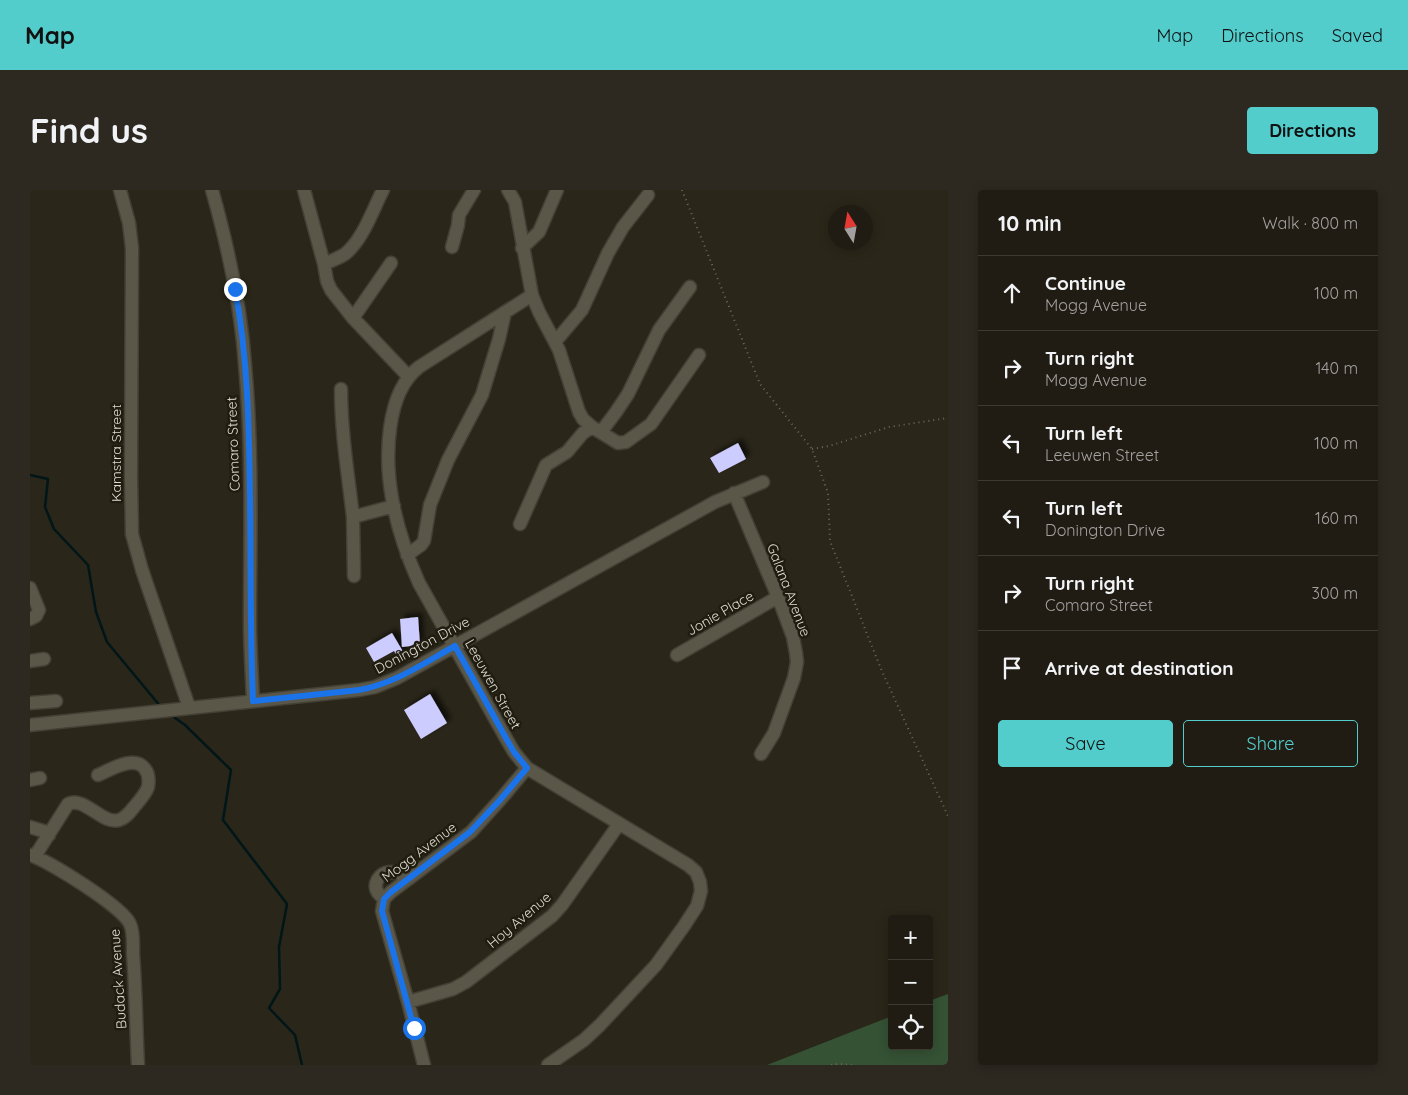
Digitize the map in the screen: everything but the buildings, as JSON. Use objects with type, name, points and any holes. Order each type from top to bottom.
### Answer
[{"type":"street","name":"Kamstra Street","points":[[120,190],[129,223],[132,248],[132,534],[185,708]]},
{"type":"street","name":"Comaro Street","points":[[212,190],[229,256],[238,305],[245,363],[249,431],[250,623],[253,701]]},
{"type":"street","points":[[304,190],[328,284],[353,318],[409,377]]},
{"type":"street","points":[[324,264],[344,254],[355,243],[383,190]]},
{"type":"street","points":[[452,247],[459,214],[474,190]]},
{"type":"street","points":[[508,190],[515,202],[532,294],[567,372],[579,412],[586,422],[618,443],[624,443],[651,424],[699,355]]},
{"type":"street","points":[[522,248],[539,232],[557,190]]},
{"type":"street","points":[[555,342],[582,310],[608,253],[623,227],[648,195]]},
{"type":"street","points":[[353,318],[391,262]]},
{"type":"street","points":[[520,524],[546,464],[565,453],[583,433],[596,429],[616,412],[628,394],[659,330],[690,287]]},
{"type":"street","name":"Leeuwen Street","points":[[532,294],[409,377],[398,396],[392,416],[389,451],[390,482],[394,506],[408,555],[419,582],[514,752],[527,768],[688,865],[696,872],[701,891],[697,906],[656,965],[584,1040],[548,1065]]},
{"type":"street","points":[[408,555],[424,541],[430,505],[448,460],[482,395],[505,312]]},
{"type":"street","points":[[341,389],[345,462],[353,517],[354,576]]},
{"type":"street","name":"Donington Drive","points":[[30,725],[375,687],[397,678],[714,502],[763,482]]},
{"type":"street","name":"Galana Avenue","points":[[734,493],[778,597],[795,645],[797,662],[794,678],[774,733],[761,754]]},
{"type":"street","points":[[353,517],[394,506]]},
{"type":"street","points":[[30,588],[38,610],[36,616],[30,619]]},
{"type":"street","name":"Jonie Place","points":[[677,655],[778,597]]},
{"type":"street","points":[[30,661],[44,659]]},
{"type":"street","points":[[30,703],[56,700]]},
{"type":"street","points":[[32,856],[71,802],[79,803],[112,820],[120,820],[126,816],[148,788],[147,772],[138,763],[129,762],[98,775]]},
{"type":"street","name":"Mogg Avenue","points":[[424,1065],[382,911],[384,899],[470,832],[527,768]]},
{"type":"street","name":"Hoy Avenue","points":[[408,1002],[453,989],[466,982],[546,921],[562,905],[619,824]]},
{"type":"street","points":[[30,827],[44,831],[49,835]]},
{"type":"street","name":"Budack Avenue","points":[[32,856],[52,866],[103,898],[118,909],[130,922],[138,1065]]},
{"type":"street","points":[[384,899],[378,892],[376,885],[378,877],[390,872],[410,878]]},
{"type":"path","points":[[682,190],[760,384],[812,449],[828,493],[830,541],[881,669],[948,816]]},
{"type":"path","points":[[812,449],[829,446],[889,427],[948,418]]},
{"type":"path","points":[[831,1065],[856,1065]]},
{"type":"green space","points":[[948,994],[948,1065],[767,1065],[888,1018],[888,1050],[933,1050],[933,1000]]},
{"type":"waterway","points":[[30,475],[48,479],[45,507],[54,529],[88,565],[96,612],[107,642],[161,707]]},
{"type":"waterway","points":[[171,715],[185,725],[231,770],[223,820],[287,904],[279,947],[280,989],[269,1008],[295,1035],[302,1065]]},
{"type":"route","points":[[235,289],[245,363],[249,431],[250,623],[253,701],[375,687],[390,682],[455,646],[514,752],[527,768],[483,820],[470,832],[384,899],[382,911],[414,1028]]}]
